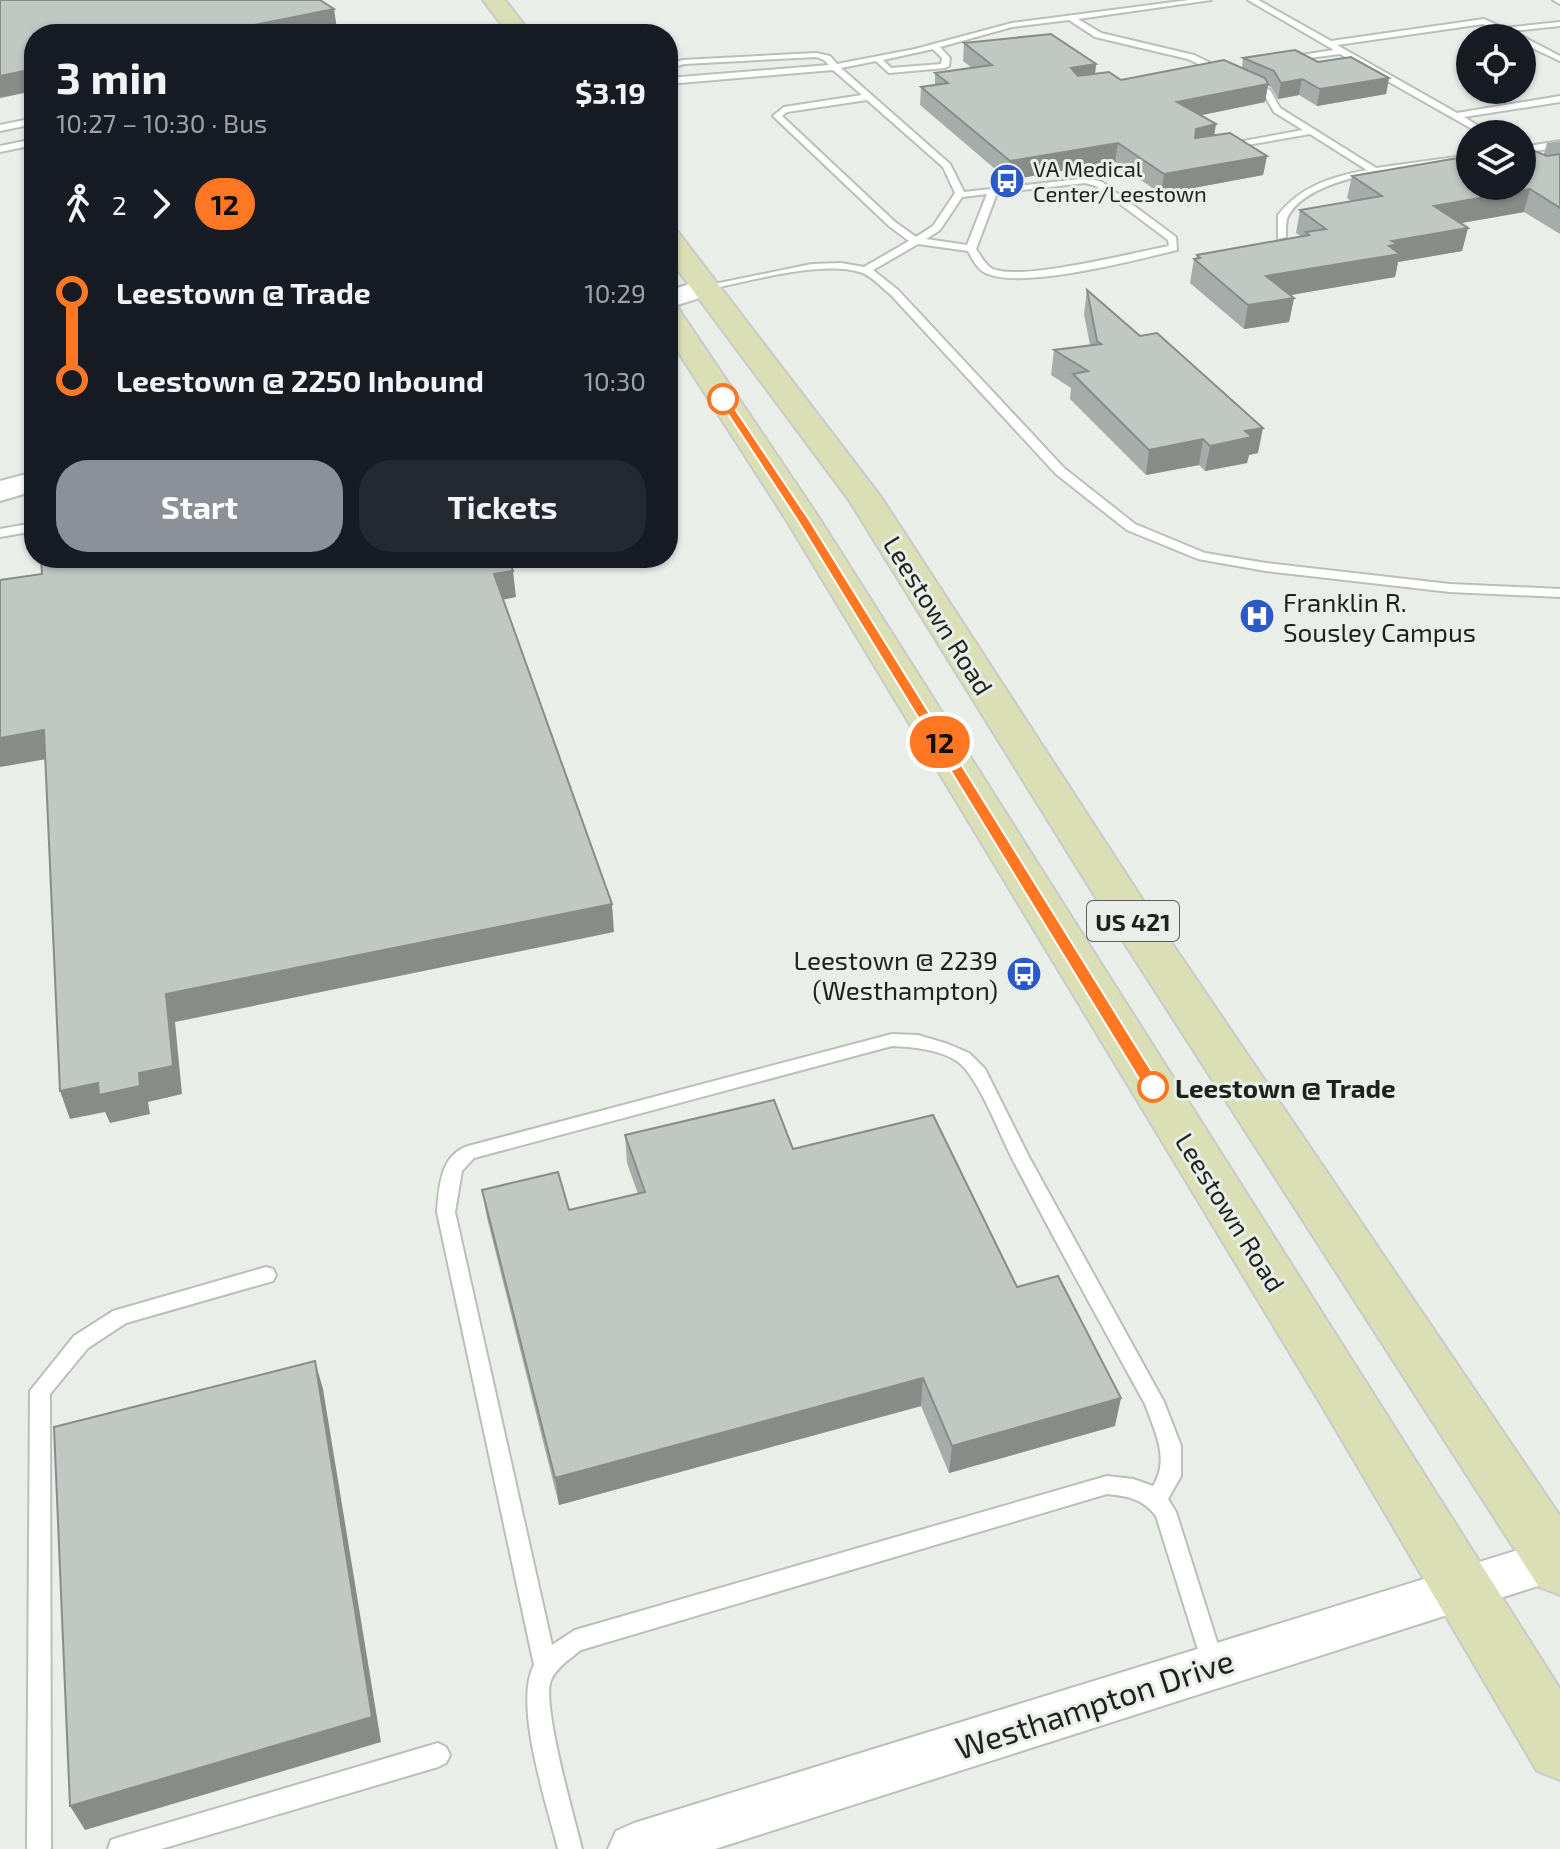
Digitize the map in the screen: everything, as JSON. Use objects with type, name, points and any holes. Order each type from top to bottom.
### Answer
[{"type":"main road","points":[[494,0],[512,24]]},
{"type":"main road","name":"Leestown Road","points":[[678,267],[687,294],[864,497],[1132,919],[1558,1561]]},
{"type":"main road","name":"Leestown Road","points":[[678,329],[804,521],[1560,1748]]},
{"type":"street","points":[[0,491],[24,484]]},
{"type":"street","name":"Westhampton Drive","points":[[634,1849],[1463,1587],[1558,1561]]},
{"type":"lane","points":[[678,80],[835,67],[935,46],[1012,25],[1207,0]]},
{"type":"lane","points":[[1252,0],[1463,120]]},
{"type":"lane","points":[[1070,17],[1098,35],[1191,57],[1216,69]]},
{"type":"lane","points":[[1464,24],[1484,21],[1490,24]]},
{"type":"lane","points":[[1536,27],[1560,24]]},
{"type":"lane","points":[[1330,44],[1456,25]]},
{"type":"lane","points":[[878,59],[889,71],[945,66],[946,58],[935,46]]},
{"type":"lane","points":[[1536,47],[1560,59]]},
{"type":"lane","points":[[1272,61],[1342,51]]},
{"type":"lane","points":[[678,64],[816,55],[827,58],[947,166],[959,195]]},
{"type":"lane","points":[[1201,71],[1230,71]]},
{"type":"lane","points":[[1242,80],[1267,92],[1277,110],[1372,169]]},
{"type":"lane","points":[[866,270],[914,240],[937,228],[959,195],[1085,180],[1099,184],[1173,239],[1174,248],[1003,276],[987,271],[971,249],[914,240],[892,224],[777,116],[784,110],[867,97]]},
{"type":"lane","points":[[1456,116],[1560,99]]},
{"type":"lane","points":[[0,128],[24,123]]},
{"type":"lane","points":[[1211,150],[1312,131]]},
{"type":"lane","points":[[0,149],[24,144]]},
{"type":"lane","points":[[1536,148],[1560,144]]},
{"type":"lane","points":[[1281,237],[1278,227],[1284,208],[1297,197],[1372,169],[1456,160]]},
{"type":"lane","points":[[971,249],[993,191]]},
{"type":"lane","points":[[687,294],[812,267],[866,270],[894,292],[1060,471],[1131,527],[1202,556],[1266,567],[1450,588],[1560,593]]},
{"type":"lane","points":[[0,533],[24,529]]},
{"type":"lane","points":[[546,1668],[446,1212],[451,1172],[457,1159],[468,1153],[892,1040],[918,1041],[963,1057],[979,1074],[1021,1159],[1154,1402],[1171,1446],[1171,1476],[1157,1498]]},
{"type":"lane","points":[[39,1849],[40,1391],[81,1342],[120,1317],[266,1275]]},
{"type":"lane","points":[[570,1849],[539,1713],[539,1678],[558,1653],[575,1641],[1107,1485],[1135,1487],[1157,1498],[1165,1512],[1213,1666]]},
{"type":"lane","points":[[120,1849],[438,1755]]},
{"type":"building","points":[[0,0],[320,0],[334,9],[260,24],[24,24],[24,71],[0,76]]},
{"type":"building","points":[[1051,34],[1096,64],[1071,68],[1078,76],[1109,72],[1121,80],[1224,60],[1265,78],[1268,84],[1177,102],[1216,124],[1196,129],[1195,138],[1230,133],[1267,156],[1164,174],[1118,143],[1010,161],[921,87],[948,83],[935,73],[992,65],[964,43]]},
{"type":"building","points":[[1295,50],[1318,62],[1351,57],[1389,78],[1320,89],[1302,79],[1281,83],[1274,71],[1243,58]]},
{"type":"building","points":[[1536,152],[1547,156],[1560,154],[1560,208],[1536,193]]},
{"type":"building","points":[[1456,158],[1456,200],[1468,200],[1434,206],[1468,228],[1392,241],[1398,244],[1389,246],[1400,254],[1266,276],[1294,298],[1248,305],[1194,259],[1200,258],[1197,255],[1309,235],[1306,232],[1326,229],[1300,210],[1382,196],[1352,176]]},
{"type":"building","points":[[1087,290],[1140,336],[1157,333],[1263,428],[1245,431],[1252,437],[1210,446],[1203,439],[1149,450],[1073,374],[1088,371],[1054,350],[1101,344],[1097,341]]},
{"type":"building","points":[[42,568],[512,568],[513,571],[494,574],[612,904],[166,994],[173,1066],[139,1073],[140,1086],[99,1095],[98,1083],[60,1091],[44,730],[0,738],[0,580],[42,574]]},
{"type":"building","points":[[774,1100],[793,1149],[933,1115],[1017,1287],[1058,1276],[1121,1398],[952,1446],[923,1378],[555,1478],[482,1190],[558,1172],[569,1210],[645,1192],[625,1135]]},
{"type":"building","points":[[315,1361],[372,1717],[70,1806],[54,1427]]},
{"type":"bus line","name":"12","points":[[723,399],[804,521],[1153,1087]]},
{"type":"place","name":"VA Medical Center/Leestown","points":[[1007,181]]},
{"type":"place","name":"Franklin R. Sousley Campus","points":[[1257,616]]},
{"type":"place","name":"Leestown @ 2239 (Westhampton)","points":[[1024,974]]},
{"type":"place","name":"Leestown @ Trade","points":[[1153,1087]]}]
